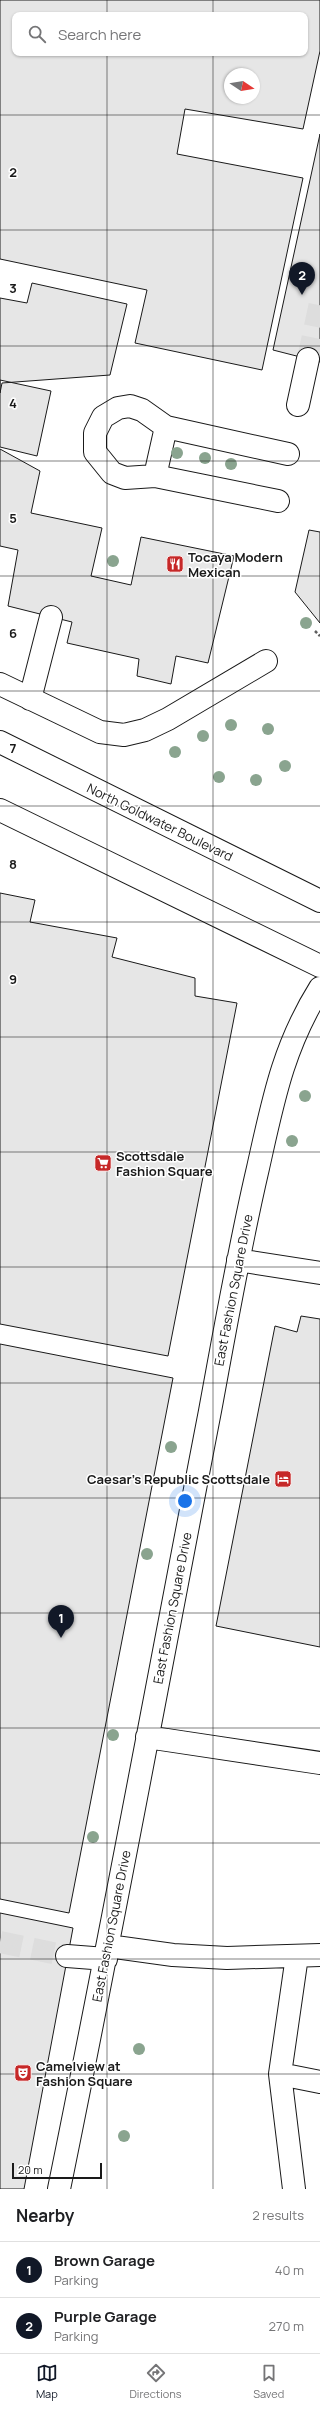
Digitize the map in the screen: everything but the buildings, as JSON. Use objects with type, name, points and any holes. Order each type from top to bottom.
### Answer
[{"type":"main road","points":[[298,405],[308,359]]},
{"type":"main road","points":[[278,501],[155,476],[125,478],[112,473],[95,452],[95,432],[103,417],[118,408],[130,406],[142,410],[166,427],[288,454]]},
{"type":"main road","points":[[155,476],[166,427]]},
{"type":"main road","points":[[30,699],[51,617]]},
{"type":"main road","points":[[0,684],[100,732],[124,735],[145,730],[168,719],[266,661]]},
{"type":"main road","name":"North Goldwater Boulevard","points":[[0,742],[320,901]]},
{"type":"main road","points":[[0,811],[320,966]]},
{"type":"main road","name":"East Fashion Square Drive","points":[[59,2189],[107,1953],[238,1260],[280,1077],[291,1042],[304,1013],[320,988]]},
{"type":"main road","points":[[238,1260],[320,1273]]},
{"type":"main road","points":[[147,1737],[320,1763]]},
{"type":"main road","points":[[68,1956],[107,1953],[219,1957],[320,1955]]},
{"type":"main road","points":[[294,2189],[280,2074],[297,1956]]},
{"type":"main road","points":[[280,2074],[320,2082]]},
{"type":"path","points":[[315,631],[320,636]]},
{"type":"tunnel","points":[[308,359],[320,303]]},
{"type":"tunnel","points":[[0,1942],[67,1956]]},
{"type":"place","name":"Purple Garage","points":[[302,295]]},
{"type":"place","name":"Tocaya Modern Mexican","points":[[175,564]]},
{"type":"place","name":"Scottsdale Fashion Square","points":[[103,1163]]},
{"type":"place","name":"Caesar's Republic Scottsdale","points":[[283,1479]]},
{"type":"place","name":"Brown Garage","points":[[61,1638]]},
{"type":"place","name":"Camelview at Fashion Square","points":[[23,2073]]}]
